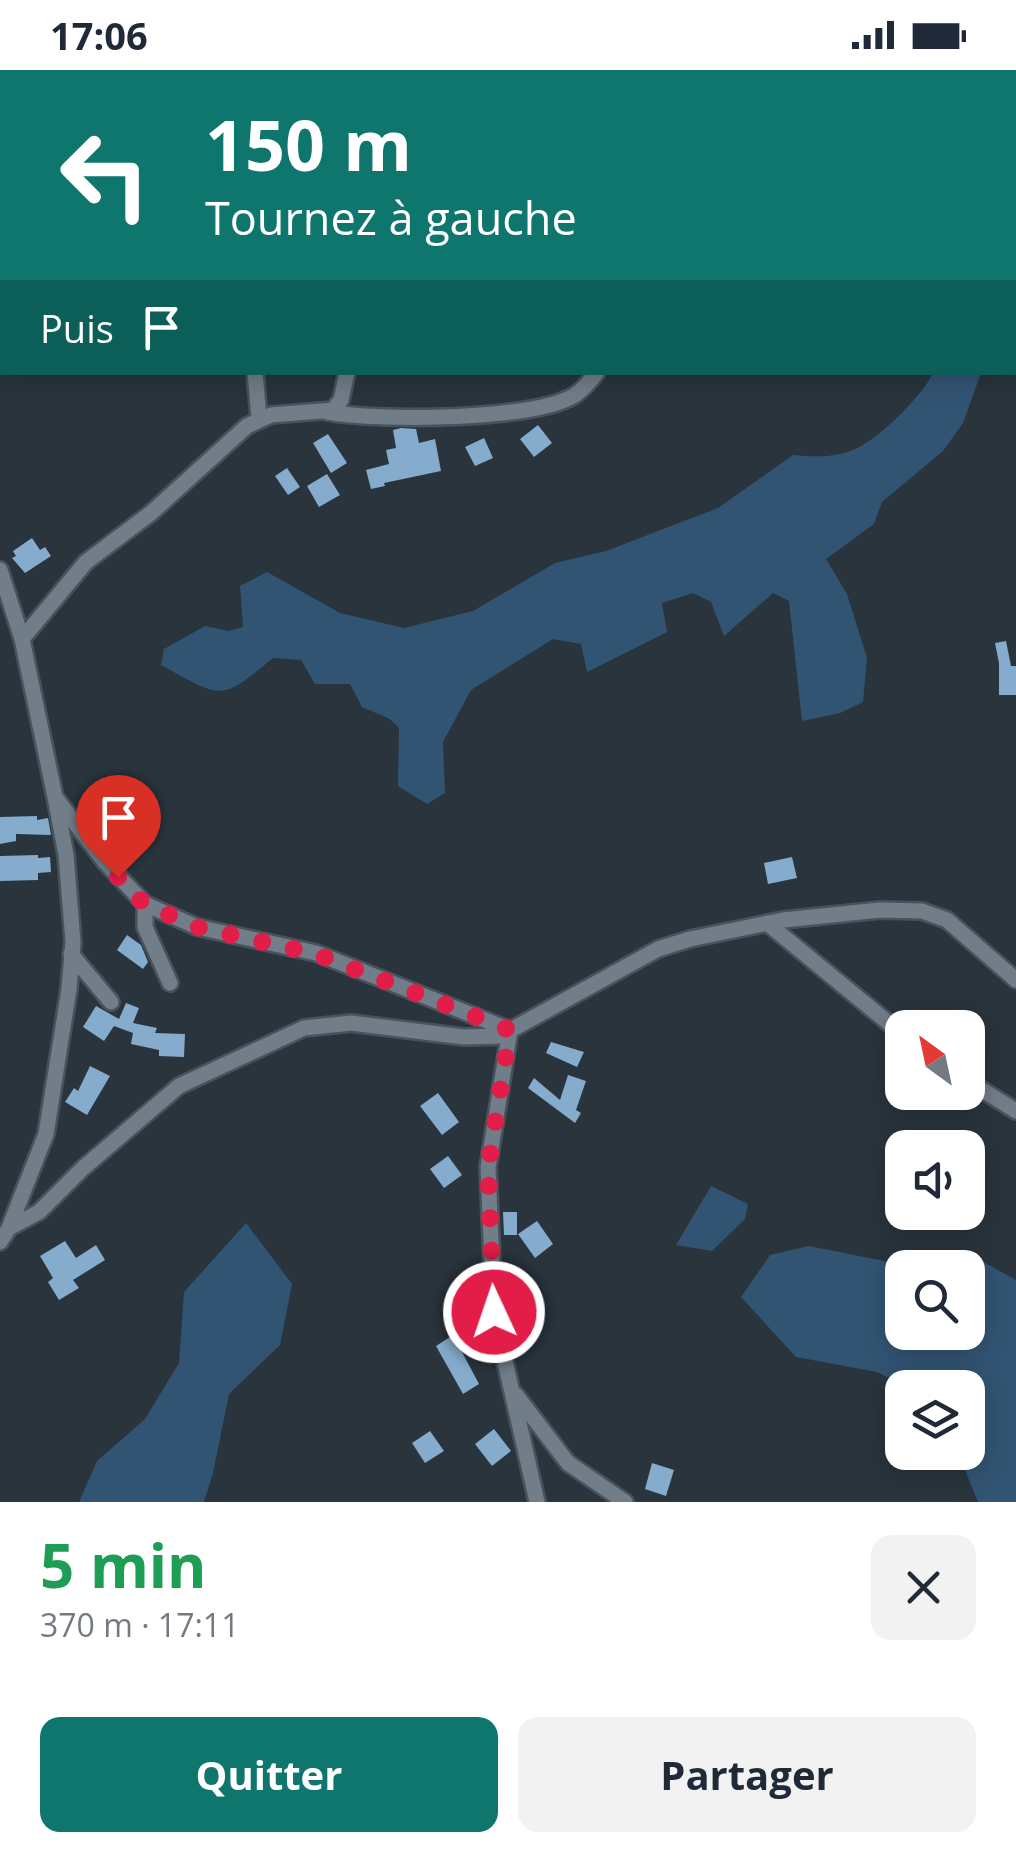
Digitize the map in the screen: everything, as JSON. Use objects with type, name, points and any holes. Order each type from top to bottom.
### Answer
[{"type":"street","points":[[255,375],[259,418]]},
{"type":"street","points":[[326,412],[338,406],[346,375]]},
{"type":"street","points":[[22,640],[86,562],[151,513],[259,418],[326,412],[358,418],[459,416],[531,408],[575,395],[595,375]]},
{"type":"street","points":[[0,570],[22,640],[55,797],[71,899],[69,989],[46,1134],[4,1235]]},
{"type":"street","points":[[55,797],[104,861],[144,904],[197,927],[316,954],[510,1030]]},
{"type":"street","points":[[144,904],[145,927],[170,984]]},
{"type":"street","points":[[4,1235],[39,1212],[82,1169],[179,1086],[293,1032],[351,1022],[477,1038],[500,1036],[658,949],[767,924],[880,910],[922,910],[947,920],[1016,980]]},
{"type":"street","points":[[767,924],[885,1020]]},
{"type":"street","points":[[71,954],[111,1002]]},
{"type":"street","points":[[510,1030],[488,1168],[494,1312],[537,1502]]},
{"type":"street","points":[[985,1092],[1016,1111]]},
{"type":"street","points":[[511,1388],[568,1462],[625,1502]]},
{"type":"shaded area","points":[[932,375],[980,375],[963,423],[943,451],[882,502],[874,524],[826,559],[847,594],[867,658],[863,702],[840,713],[802,721],[789,601],[773,593],[724,636],[711,602],[693,593],[662,603],[667,632],[587,672],[581,644],[553,639],[471,690],[443,742],[445,793],[427,804],[398,786],[399,728],[390,719],[362,707],[350,684],[315,684],[301,660],[273,658],[241,683],[220,691],[161,665],[164,649],[205,626],[229,631],[243,627],[240,586],[267,572],[340,613],[404,628],[473,611],[555,563],[606,551],[718,508],[793,455],[832,455],[855,449],[876,436],[920,393]]},
{"type":"shaded area","points":[[711,1186],[748,1204],[745,1219],[712,1251],[676,1245]]},
{"type":"shaded area","points":[[246,1223],[292,1284],[280,1345],[229,1394],[204,1502],[79,1502],[97,1461],[145,1419],[179,1363],[184,1292]]},
{"type":"shaded area","points":[[809,1246],[885,1261],[885,1350],[985,1350],[985,1263],[1016,1280],[1016,1502],[978,1502],[965,1470],[985,1470],[985,1370],[885,1370],[885,1376],[796,1357],[741,1297],[770,1255]]},
{"type":"building","points":[[538,425],[552,443],[534,457],[520,439]]},
{"type":"building","points":[[416,429],[419,443],[435,439],[441,471],[371,489],[366,470],[389,464],[386,450],[396,448],[393,430]]},
{"type":"building","points":[[328,434],[347,463],[331,473],[313,443]]},
{"type":"building","points":[[484,438],[493,458],[475,466],[465,447]]},
{"type":"building","points":[[287,468],[300,487],[288,495],[275,476]]},
{"type":"building","points":[[327,474],[340,495],[319,507],[307,486]]},
{"type":"building","points":[[32,538],[40,550],[45,547],[51,556],[25,573],[12,558],[16,556],[13,551]]},
{"type":"building","points":[[1006,641],[1011,666],[1016,666],[1016,695],[999,695],[995,643]]},
{"type":"building","points":[[37,816],[37,820],[48,818],[51,835],[16,834],[16,841],[0,844],[0,817]]},
{"type":"building","points":[[0,856],[50,857],[51,872],[38,873],[38,880],[0,881]]},
{"type":"building","points":[[792,857],[797,878],[768,884],[764,863]]},
{"type":"building","points":[[127,935],[141,945],[148,962],[143,969],[117,950]]},
{"type":"building","points":[[126,1003],[139,1008],[133,1023],[157,1028],[155,1033],[185,1034],[184,1057],[159,1056],[159,1050],[131,1044],[133,1033],[114,1026],[104,1041],[83,1027],[96,1006],[119,1019]]},
{"type":"building","points":[[551,1042],[584,1052],[577,1067],[546,1053]]},
{"type":"building","points":[[90,1066],[110,1076],[87,1115],[65,1102],[74,1088],[78,1091]]},
{"type":"building","points":[[568,1075],[586,1081],[576,1110],[581,1113],[575,1123],[528,1088],[534,1078],[560,1100]]},
{"type":"building","points":[[438,1093],[459,1122],[442,1135],[420,1106]]},
{"type":"building","points":[[448,1156],[462,1175],[444,1188],[430,1169]]},
{"type":"building","points":[[503,1212],[517,1212],[517,1235],[504,1235]]},
{"type":"building","points":[[537,1221],[553,1244],[535,1258],[518,1234]]},
{"type":"building","points":[[65,1241],[76,1258],[96,1245],[105,1260],[73,1280],[79,1288],[59,1300],[48,1282],[53,1278],[40,1256]]},
{"type":"building","points":[[453,1335],[479,1384],[463,1394],[436,1346]]},
{"type":"building","points":[[494,1429],[511,1451],[492,1466],[475,1444]]},
{"type":"building","points":[[430,1431],[444,1451],[425,1463],[412,1443]]},
{"type":"building","points":[[652,1463],[674,1470],[666,1496],[645,1489]]},
{"type":"route","points":[[118,877],[144,904],[197,927],[316,954],[510,1030],[488,1168],[494,1312]]}]
